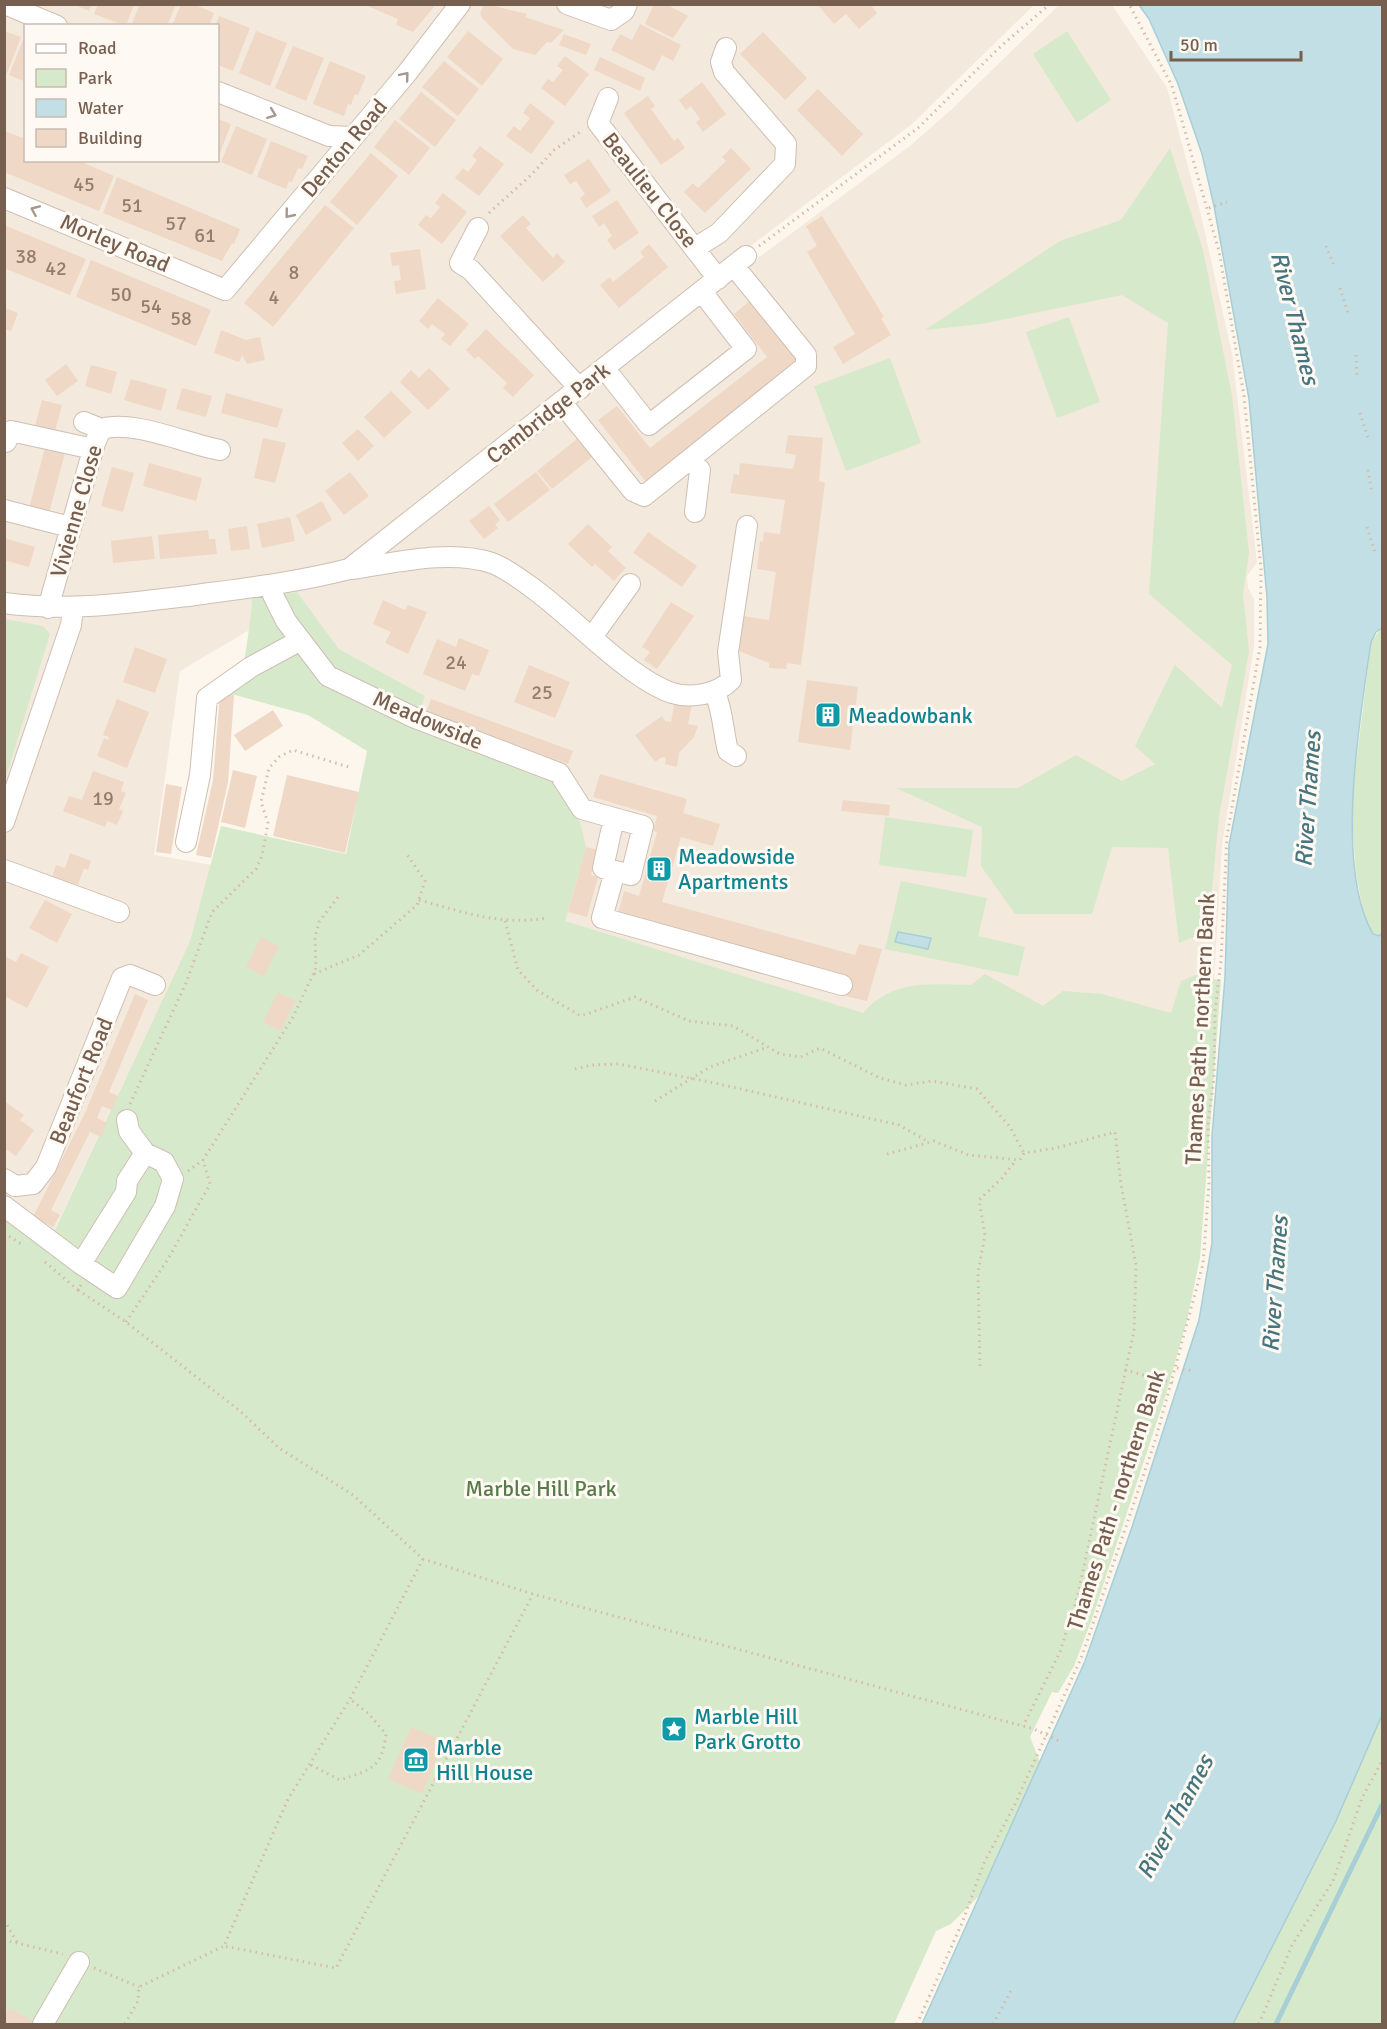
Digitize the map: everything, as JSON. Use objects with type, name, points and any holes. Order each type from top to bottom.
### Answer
[{"type":"street","points":[[5,4],[52,24]]},
{"type":"street","name":"Denton Road","points":[[225,290],[442,30],[460,4]]},
{"type":"street","points":[[567,4],[611,20],[624,11],[627,4]]},
{"type":"street","points":[[695,248],[719,232],[785,164],[786,144],[724,72],[722,62],[726,48]]},
{"type":"street","points":[[219,92],[329,136],[353,137]]},
{"type":"street","name":"Beaulieu Close","points":[[608,98],[598,123],[718,279]]},
{"type":"street","name":"Morley Road","points":[[4,198],[225,290]]},
{"type":"street","points":[[478,228],[456,268],[471,270],[580,388]]},
{"type":"street","points":[[562,403],[633,491],[644,496],[806,366],[806,355],[740,261]]},
{"type":"street","name":"Cambridge Park","points":[[349,569],[740,261]]},
{"type":"street","points":[[605,369],[649,425],[746,349],[702,292]]},
{"type":"street","name":"Vivienne Close","points":[[48,608],[93,449],[92,426],[113,425],[131,428],[220,450]]},
{"type":"street","points":[[6,442],[11,431],[93,449]]},
{"type":"street","points":[[690,459],[700,470],[695,512]]},
{"type":"street","points":[[4,510],[70,528]]},
{"type":"street","points":[[736,756],[728,751],[720,724],[722,709],[708,693],[731,680],[728,652],[747,526]]},
{"type":"street","name":"Cambridge Park","points":[[4,603],[48,608],[73,608],[273,585],[349,569],[440,556],[491,563],[518,577],[646,679],[674,693],[708,693]]},
{"type":"street","points":[[592,637],[630,584]]},
{"type":"street","name":"Meadowside","points":[[273,585],[273,595],[299,641],[328,676],[415,718],[559,773],[582,809],[643,826],[631,875],[615,871]]},
{"type":"street","points":[[4,822],[71,625],[73,608]]},
{"type":"street","points":[[186,842],[200,775],[207,698],[250,667],[299,641]]},
{"type":"street","points":[[614,818],[603,868],[615,871],[602,918],[842,985]]},
{"type":"street","points":[[4,870],[119,912]]},
{"type":"street","name":"Beaufort Road","points":[[4,1179],[15,1186],[33,1184],[46,1167],[122,978],[130,975],[154,985]]},
{"type":"street","points":[[4,1206],[117,1288],[165,1206],[173,1179],[164,1162],[145,1153],[129,1131],[127,1120]]},
{"type":"street","points":[[86,1267],[126,1192],[127,1181],[145,1153]]},
{"type":"street","points":[[44,2025],[79,1962]]},
{"type":"path","points":[[740,261],[918,128],[1001,46],[1050,4]]},
{"type":"path","name":"Thames Path - northern Bank","points":[[917,2025],[962,1923],[984,1863],[1015,1804],[1044,1734],[1082,1656],[1104,1597],[1173,1383],[1203,1264],[1209,1184],[1208,1124],[1214,1078],[1215,1011],[1221,961],[1227,836],[1260,647],[1261,569],[1244,396],[1219,251],[1209,208],[1172,86],[1129,4]]},
{"type":"path","points":[[478,228],[487,214],[531,175],[554,150],[576,134],[598,123]]},
{"type":"path","points":[[1209,208],[1227,202]]},
{"type":"path","points":[[1326,246],[1335,268]]},
{"type":"path","points":[[1340,288],[1348,313]]},
{"type":"path","points":[[1356,355],[1357,379]]},
{"type":"path","points":[[1360,413],[1368,438]]},
{"type":"path","points":[[1368,470],[1372,494]]},
{"type":"path","points":[[1367,527],[1375,552]]},
{"type":"path","points":[[127,1120],[130,1104],[186,983],[212,912],[256,869],[262,856],[268,823],[261,802],[269,768],[279,757],[293,750],[352,768]]},
{"type":"path","points":[[313,974],[359,955],[417,905],[425,881],[406,853]]},
{"type":"path","points":[[126,1322],[168,1259],[210,1184],[203,1160],[292,1017],[316,969],[315,937],[319,922],[338,897]]},
{"type":"path","points":[[419,900],[493,921],[547,918]]},
{"type":"path","points":[[505,921],[518,970],[538,992],[581,1016],[635,997],[689,1021],[733,1026],[780,1054],[801,1057],[820,1048],[880,1078],[906,1085],[932,1081],[977,1089],[1010,1127],[1024,1153]]},
{"type":"path","points":[[655,1101],[710,1066],[768,1047]]},
{"type":"path","points":[[575,1069],[592,1065],[619,1064],[899,1125],[929,1142],[950,1145],[968,1155],[1020,1160],[1024,1153]]},
{"type":"path","points":[[1022,1727],[1060,1652],[1078,1594],[1134,1331],[1136,1265],[1121,1184],[1115,1132],[1056,1148],[1024,1153]]},
{"type":"path","points":[[887,1154],[929,1142]]},
{"type":"path","points":[[980,1366],[978,1272],[985,1235],[979,1200],[1002,1178],[1016,1160]]},
{"type":"path","points":[[4,1233],[28,1249]]},
{"type":"path","points":[[44,1261],[78,1290],[126,1322],[240,1411],[279,1448],[353,1495],[423,1559],[533,1594],[1022,1727],[1061,1742]]},
{"type":"path","points":[[78,1290],[86,1267]]},
{"type":"path","points":[[1177,1368],[1194,1371]]},
{"type":"path","points":[[1125,1370],[1173,1383]]},
{"type":"path","points":[[224,1946],[288,1799],[350,1699],[423,1559]]},
{"type":"path","points":[[125,2025],[138,2001],[139,1987],[224,1946],[336,1968],[533,1594]]},
{"type":"path","points":[[311,1765],[339,1780],[371,1770],[384,1754],[386,1734],[369,1714],[350,1699]]},
{"type":"path","points":[[1259,2025],[1292,1945],[1333,1881],[1362,1798],[1383,1761]]},
{"type":"path","points":[[4,1920],[17,1943]]},
{"type":"path","points":[[993,2025],[1013,1987]]},
{"type":"shaded area","points":[[4,5],[1034,5],[912,124],[745,250],[754,261],[910,146],[952,109],[1059,5],[1112,5],[1167,88],[1200,211],[1232,354],[1257,562],[1247,576],[1248,588],[1254,599],[1254,646],[1222,845],[1209,1066],[1013,1060],[563,924],[551,781],[414,730],[425,696],[339,649],[297,592],[252,598],[251,629],[180,671],[154,855],[212,865],[190,941],[52,1235],[5,1197]]},
{"type":"green space","points":[[1067,31],[1111,100],[1077,123],[1033,54]]},
{"type":"green space","points":[[1170,148],[1203,250],[1232,396],[1249,553],[1243,594],[1249,652],[1219,816],[1208,931],[1179,943],[1168,848],[1112,847],[1092,914],[1015,914],[981,866],[982,827],[896,788],[1018,788],[1076,755],[1122,781],[1155,764],[1135,746],[1175,665],[1222,708],[1232,665],[1149,594],[1168,323],[1122,295],[981,324],[925,330],[1060,241],[1121,220]]},
{"type":"green space","points":[[1069,317],[1100,402],[1057,418],[1026,332]]},
{"type":"green space","points":[[890,358],[921,443],[846,471],[814,386]]},
{"type":"green space","name":"Marble Hill Park","points":[[297,592],[339,649],[425,696],[415,730],[551,780],[580,822],[586,847],[565,921],[863,1013],[886,994],[899,989],[927,984],[971,985],[985,974],[1043,1006],[1063,991],[1102,994],[1171,1013],[1181,981],[1199,974],[1221,981],[1200,1258],[1187,1320],[1166,1394],[1092,1619],[1074,1666],[1058,1693],[1052,1692],[1030,1737],[1047,1780],[1024,1851],[951,1924],[936,1931],[894,2024],[5,2024],[4,1197],[53,1234],[190,941],[221,826],[346,854],[367,751],[308,715],[235,695],[220,694],[242,678],[252,598]]},
{"type":"green space","points":[[5,619],[43,626],[50,634],[5,780]]},
{"type":"green space","points":[[1382,627],[1382,933],[1379,936],[1373,934],[1365,921],[1356,874],[1351,805],[1371,642]]},
{"type":"green space","points":[[885,817],[973,830],[966,877],[879,865]]},
{"type":"green space","points":[[901,881],[987,898],[978,936],[1025,947],[1018,976],[885,949]]},
{"type":"green space","points":[[1382,1696],[1382,2024],[1221,2024]]},
{"type":"water","name":"River Thames","points":[[1139,5],[1382,5],[1382,628],[1376,632],[1371,642],[1366,673],[1353,791],[1352,832],[1361,905],[1373,934],[1379,936],[1382,933],[1382,1715],[1336,1821],[1233,2024],[922,2024],[1085,1661],[1132,1527],[1199,1320],[1212,1243],[1212,1136],[1225,977],[1229,845],[1268,644],[1267,597],[1249,399],[1214,206],[1202,154],[1178,84],[1149,19]]},
{"type":"water","points":[[898,932],[931,938],[928,949],[895,942]]},
{"type":"building","points":[[73,4],[92,4],[89,11]]},
{"type":"building","points":[[98,4],[134,4],[127,24],[94,14]]},
{"type":"building","points":[[140,4],[176,4],[168,24],[132,24]]},
{"type":"building","points":[[181,4],[193,4],[214,13],[210,24],[173,24]]},
{"type":"building","points":[[363,4],[429,4],[434,7],[413,32],[396,25],[398,19]]},
{"type":"building","points":[[485,4],[527,14],[525,17],[564,30],[551,43],[547,42],[535,55],[513,49],[482,18],[480,13]]},
{"type":"building","points":[[654,4],[666,4],[688,16],[673,38],[645,24]]},
{"type":"building","points":[[817,4],[870,4],[877,13],[859,29],[846,14],[834,24]]},
{"type":"building","points":[[219,16],[250,28],[233,71],[219,65],[219,24],[216,24]]},
{"type":"building","points":[[640,24],[681,45],[673,61],[662,55],[654,71],[611,50],[620,34],[632,40]]},
{"type":"building","points":[[4,31],[21,37],[7,73],[4,72]]},
{"type":"building","points":[[256,31],[287,43],[270,86],[239,73]]},
{"type":"building","points":[[468,31],[503,59],[482,86],[447,57]]},
{"type":"building","points":[[763,32],[807,78],[785,100],[740,54]]},
{"type":"building","points":[[564,34],[591,44],[586,55],[559,45]]},
{"type":"building","points":[[23,40],[24,40],[24,81],[9,75]]},
{"type":"building","points":[[293,46],[324,58],[306,101],[275,88]]},
{"type":"building","points":[[565,56],[589,74],[565,106],[541,88],[548,79],[553,82],[563,70],[557,66]]},
{"type":"building","points":[[600,57],[645,78],[640,91],[594,70]]},
{"type":"building","points":[[330,61],[366,76],[358,95],[355,94],[351,105],[348,104],[344,116],[313,104]]},
{"type":"building","points":[[444,61],[479,89],[458,116],[422,87]]},
{"type":"building","points":[[702,82],[726,114],[703,132],[696,122],[700,119],[691,106],[686,110],[679,100]]},
{"type":"building","points":[[818,89],[863,134],[842,156],[797,110]]},
{"type":"building","points":[[421,92],[456,120],[435,147],[399,119]]},
{"type":"building","points":[[648,96],[655,106],[651,109],[674,141],[678,138],[685,148],[661,165],[624,113]]},
{"type":"building","points":[[530,103],[555,122],[531,154],[506,136],[514,126],[520,131],[530,118],[523,113]]},
{"type":"building","points":[[219,119],[231,124],[219,155]]},
{"type":"building","points":[[395,120],[430,148],[409,175],[374,147]]},
{"type":"building","points":[[236,126],[267,139],[252,175],[221,162]]},
{"type":"building","points":[[4,131],[24,138],[24,162],[82,162],[114,176],[99,211],[4,172]]},
{"type":"building","points":[[271,141],[308,156],[302,169],[298,168],[286,189],[257,177]]},
{"type":"building","points":[[480,146],[504,164],[479,196],[455,178],[463,168],[468,172],[477,160],[472,156]]},
{"type":"building","points":[[731,148],[751,169],[705,213],[684,192],[693,183],[698,188],[726,161],[722,157]]},
{"type":"building","points":[[371,153],[398,176],[357,225],[330,202]]},
{"type":"building","points":[[589,159],[611,191],[586,208],[580,198],[585,194],[576,181],[570,184],[564,175]]},
{"type":"building","points":[[117,177],[240,229],[234,244],[232,243],[222,261],[103,213]]},
{"type":"building","points":[[443,193],[467,212],[442,244],[418,225],[426,215],[431,218],[440,207],[435,203]]},
{"type":"building","points":[[617,200],[639,233],[614,250],[607,240],[612,236],[604,223],[599,227],[592,216]]},
{"type":"building","points":[[325,205],[354,228],[273,327],[244,303]]},
{"type":"building","points":[[523,215],[531,224],[526,228],[553,258],[557,253],[565,262],[543,282],[500,236]]},
{"type":"building","points":[[822,216],[884,317],[881,318],[891,335],[843,364],[833,347],[855,334],[807,252],[817,246],[806,226]]},
{"type":"building","points":[[4,225],[86,259],[70,295],[4,268]]},
{"type":"building","points":[[649,244],[668,267],[619,308],[600,285],[610,277],[613,282],[644,257],[640,252]]},
{"type":"building","points":[[420,249],[426,289],[396,294],[394,281],[401,280],[399,265],[392,266],[390,253]]},
{"type":"building","points":[[91,260],[211,310],[196,346],[76,297]]},
{"type":"building","points":[[438,298],[469,324],[450,346],[441,339],[445,334],[432,324],[428,329],[419,321]]},
{"type":"building","points":[[752,299],[800,361],[646,482],[598,420],[617,406],[650,448],[767,357],[734,314]]},
{"type":"building","points":[[5,308],[18,313],[11,331],[5,329]]},
{"type":"building","points":[[486,329],[534,375],[513,397],[503,388],[507,383],[478,356],[475,359],[466,350]]},
{"type":"building","points":[[221,330],[246,340],[260,337],[265,360],[247,364],[242,355],[239,362],[214,353]]},
{"type":"building","points":[[66,364],[78,381],[57,396],[45,380]]},
{"type":"building","points":[[91,365],[117,372],[111,394],[85,386]]},
{"type":"building","points":[[429,368],[450,389],[428,410],[400,382],[411,370],[419,378]]},
{"type":"building","points":[[131,379],[167,389],[161,411],[124,400]]},
{"type":"building","points":[[182,388],[212,396],[206,417],[176,409]]},
{"type":"building","points":[[391,391],[412,412],[384,438],[364,417]]},
{"type":"building","points":[[226,393],[283,409],[277,428],[221,413]]},
{"type":"building","points":[[42,400],[62,405],[55,431],[35,426]]},
{"type":"building","points":[[358,429],[374,446],[358,461],[342,443]]},
{"type":"building","points":[[788,435],[823,438],[819,481],[825,483],[801,665],[787,663],[786,669],[769,668],[769,663],[736,650],[744,616],[769,620],[776,572],[757,569],[760,541],[763,542],[764,532],[780,534],[785,500],[730,493],[734,474],[739,475],[740,463],[793,469],[796,455],[785,453]]},
{"type":"building","points":[[263,438],[286,443],[275,483],[254,478]]},
{"type":"building","points":[[577,439],[592,457],[552,489],[537,471]]},
{"type":"building","points":[[46,444],[66,449],[49,513],[29,508]]},
{"type":"building","points":[[149,463],[202,478],[196,501],[143,486]]},
{"type":"building","points":[[112,467],[134,473],[123,512],[101,506]]},
{"type":"building","points":[[350,472],[369,496],[344,515],[325,491]]},
{"type":"building","points":[[536,472],[550,490],[508,522],[494,504]]},
{"type":"building","points":[[322,501],[332,520],[306,535],[296,515]]},
{"type":"building","points":[[489,506],[500,520],[495,525],[498,528],[484,539],[469,521]]},
{"type":"building","points":[[290,517],[295,541],[262,548],[257,524]]},
{"type":"building","points":[[588,524],[612,547],[608,551],[626,568],[614,581],[595,564],[592,567],[568,544]]},
{"type":"building","points":[[247,526],[250,549],[231,551],[228,529]]},
{"type":"building","points":[[208,530],[209,539],[215,539],[217,554],[160,559],[158,535]]},
{"type":"building","points":[[648,532],[697,566],[682,587],[633,553]]},
{"type":"building","points":[[152,536],[155,559],[113,563],[111,541]]},
{"type":"building","points":[[4,538],[35,547],[29,567],[4,560]]},
{"type":"building","points":[[383,600],[405,610],[408,605],[427,612],[408,654],[385,643],[391,632],[373,624]]},
{"type":"building","points":[[671,602],[694,616],[657,669],[644,660],[650,652],[642,647]]},
{"type":"building","points":[[459,638],[489,650],[479,676],[472,674],[465,691],[423,674],[437,639],[456,647]]},
{"type":"building","points":[[135,647],[167,659],[155,693],[123,682]]},
{"type":"building","points":[[529,665],[570,682],[555,718],[514,702]]},
{"type":"building","name":"Meadowbank","points":[[807,680],[858,687],[850,750],[798,742]]},
{"type":"building","points":[[220,694],[234,695],[228,783],[211,858],[196,855],[213,780]]},
{"type":"building","points":[[117,699],[149,712],[127,768],[97,756],[104,738],[108,740],[109,737],[103,735]]},
{"type":"building","points":[[431,699],[573,751],[568,764],[426,712]]},
{"type":"building","points":[[675,701],[692,704],[688,724],[698,726],[694,737],[679,753],[677,767],[665,764],[666,758],[662,757],[655,762],[635,735],[662,716],[665,721],[671,722]]},
{"type":"building","points":[[273,710],[283,726],[245,751],[234,735]]},
{"type":"building","points":[[233,770],[257,776],[245,828],[221,822]]},
{"type":"building","points":[[93,771],[124,782],[121,791],[126,793],[119,809],[123,811],[117,825],[107,821],[105,827],[63,811],[69,796],[82,800]]},
{"type":"building","name":"Meadowside Apartments","points":[[600,774],[687,799],[683,813],[720,824],[713,846],[681,837],[662,902],[855,955],[859,944],[882,949],[867,1001],[845,996],[850,977],[618,914],[624,891],[639,896],[657,832],[653,831],[657,816],[593,797]]},
{"type":"building","points":[[287,775],[359,792],[345,853],[273,836]]},
{"type":"building","points":[[166,784],[182,787],[171,854],[156,852]]},
{"type":"building","points":[[843,800],[890,805],[889,816],[841,811]]},
{"type":"building","points":[[586,847],[598,850],[591,875],[598,877],[587,917],[568,912]]},
{"type":"building","points":[[70,853],[91,861],[88,870],[84,868],[78,885],[52,877],[56,865],[65,868]]},
{"type":"building","points":[[45,900],[72,914],[57,943],[29,928]]},
{"type":"building","points":[[261,937],[279,946],[264,976],[246,967]]},
{"type":"building","points":[[21,953],[49,967],[27,1008],[4,996],[4,956],[16,962]]},
{"type":"building","points":[[278,992],[296,1001],[280,1031],[263,1022]]},
{"type":"building","points":[[135,994],[148,1000],[109,1092],[118,1096],[112,1110],[102,1106],[97,1118],[107,1123],[101,1137],[90,1132],[51,1210],[60,1215],[53,1227],[33,1217],[85,1113]]},
{"type":"building","points":[[4,1101],[24,1115],[20,1120],[34,1130],[16,1156],[4,1148]]},
{"type":"building","name":"Marble Hill House","points":[[411,1727],[445,1741],[422,1794],[388,1779]]},
{"type":"building","points":[[10,2008],[37,2024],[4,2024],[4,2017]]},
{"type":"waterway","points":[[1276,2024],[1382,1805]]},
{"type":"place","name":"Meadowbank","points":[[828,715]]},
{"type":"place","name":"Meadowside Apartments","points":[[659,869]]},
{"type":"place","name":"Marble Hill Park Grotto","points":[[674,1729]]},
{"type":"place","name":"Marble Hill House","points":[[416,1760]]}]
